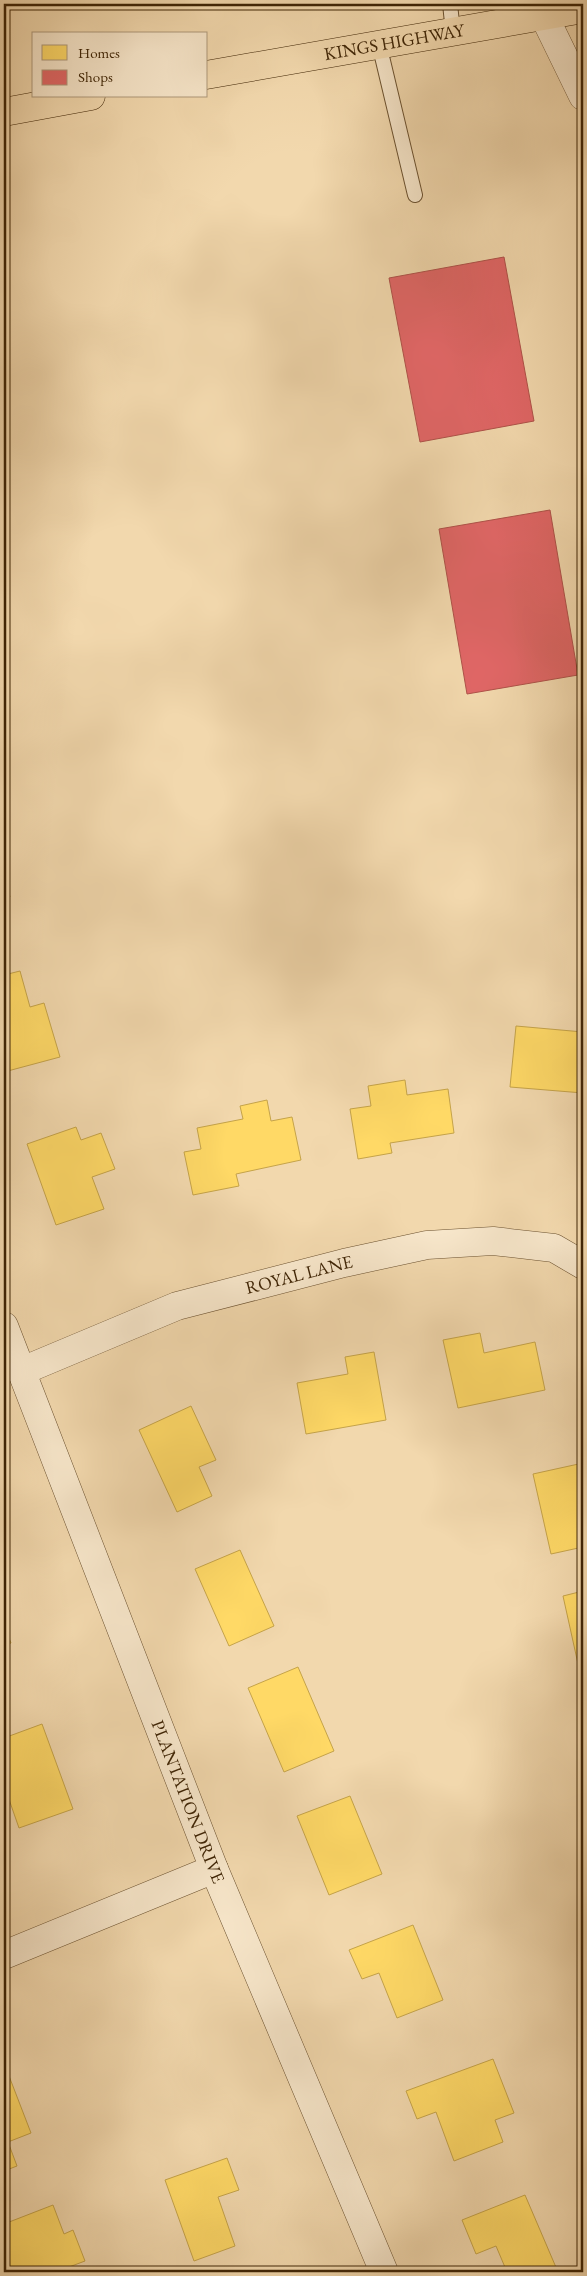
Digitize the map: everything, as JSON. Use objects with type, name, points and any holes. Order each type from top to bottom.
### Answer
[{"type":"main road","name":"KINGS HIGHWAY","points":[[208,75],[453,32],[543,10],[583,8]]},
{"type":"main road","points":[[4,112],[81,98]]},
{"type":"street","points":[[543,10],[583,96]]},
{"type":"street","name":"ROYAL LANE","points":[[22,1371],[177,1306],[344,1263],[426,1245],[493,1240],[554,1248],[583,1265]]},
{"type":"street","name":"PLANTATION DRIVE","points":[[4,1326],[214,1870],[384,2272]]},
{"type":"street","points":[[4,1954],[214,1870]]},
{"type":"lane","points":[[450,4],[453,32]]},
{"type":"lane","points":[[379,44],[415,195]]},
{"type":"building: Homes","points":[[4,875],[10,897],[4,899]]},
{"type":"building: Homes","points":[[20,971],[30,1007],[44,1003],[60,1057],[4,1072],[4,975]]},
{"type":"building: Homes","points":[[516,1026],[583,1032],[583,1093],[510,1087]]},
{"type":"building: Homes","points":[[405,1080],[407,1095],[448,1089],[454,1133],[390,1143],[392,1153],[358,1159],[350,1109],[371,1106],[368,1086]]},
{"type":"building: Homes","points":[[267,1100],[271,1121],[292,1117],[301,1160],[236,1174],[239,1186],[193,1195],[184,1152],[201,1149],[197,1128],[243,1119],[240,1106]]},
{"type":"building: Homes","points":[[76,1127],[81,1140],[101,1133],[115,1169],[92,1177],[104,1209],[56,1225],[27,1144]]},
{"type":"building: Homes","points":[[480,1333],[484,1353],[535,1342],[545,1390],[458,1408],[443,1340]]},
{"type":"building: Homes","points":[[374,1352],[386,1420],[306,1434],[297,1383],[348,1374],[345,1357]]},
{"type":"building: Homes","points":[[191,1406],[216,1460],[199,1467],[212,1496],[177,1512],[139,1430]]},
{"type":"building: Homes","points":[[583,1463],[583,1547],[551,1554],[533,1474]]},
{"type":"building: Homes","points":[[240,1550],[274,1626],[229,1646],[195,1569]]},
{"type":"building: Homes","points":[[583,1591],[583,1682],[582,1682],[563,1596]]},
{"type":"building: Homes","points":[[4,1626],[11,1643],[4,1646]]},
{"type":"building: Homes","points":[[298,1667],[334,1751],[284,1772],[248,1688]]},
{"type":"building: Homes","points":[[42,1724],[73,1809],[19,1828],[4,1785],[4,1738]]},
{"type":"building: Homes","points":[[350,1796],[382,1874],[329,1895],[297,1816]]},
{"type":"building: Homes","points":[[413,1925],[443,2000],[397,2018],[379,1973],[362,1979],[349,1950]]},
{"type":"building: Homes","points":[[493,2059],[514,2113],[495,2120],[503,2142],[454,2161],[436,2112],[417,2119],[406,2091]]},
{"type":"building: Homes","points":[[4,2063],[31,2133],[8,2142],[17,2166],[4,2171]]},
{"type":"building: Homes","points":[[227,2158],[239,2190],[218,2197],[235,2246],[194,2261],[165,2180]]},
{"type":"building: Homes","points":[[525,2195],[558,2272],[507,2272],[496,2246],[476,2254],[462,2220]]},
{"type":"building: Homes","points":[[53,2205],[64,2234],[73,2230],[85,2261],[69,2267],[71,2272],[4,2272],[4,2224]]},
{"type":"building: Shops","points":[[504,257],[534,421],[420,442],[389,278]]},
{"type":"building: Shops","points":[[550,510],[578,675],[467,694],[439,529]]}]
